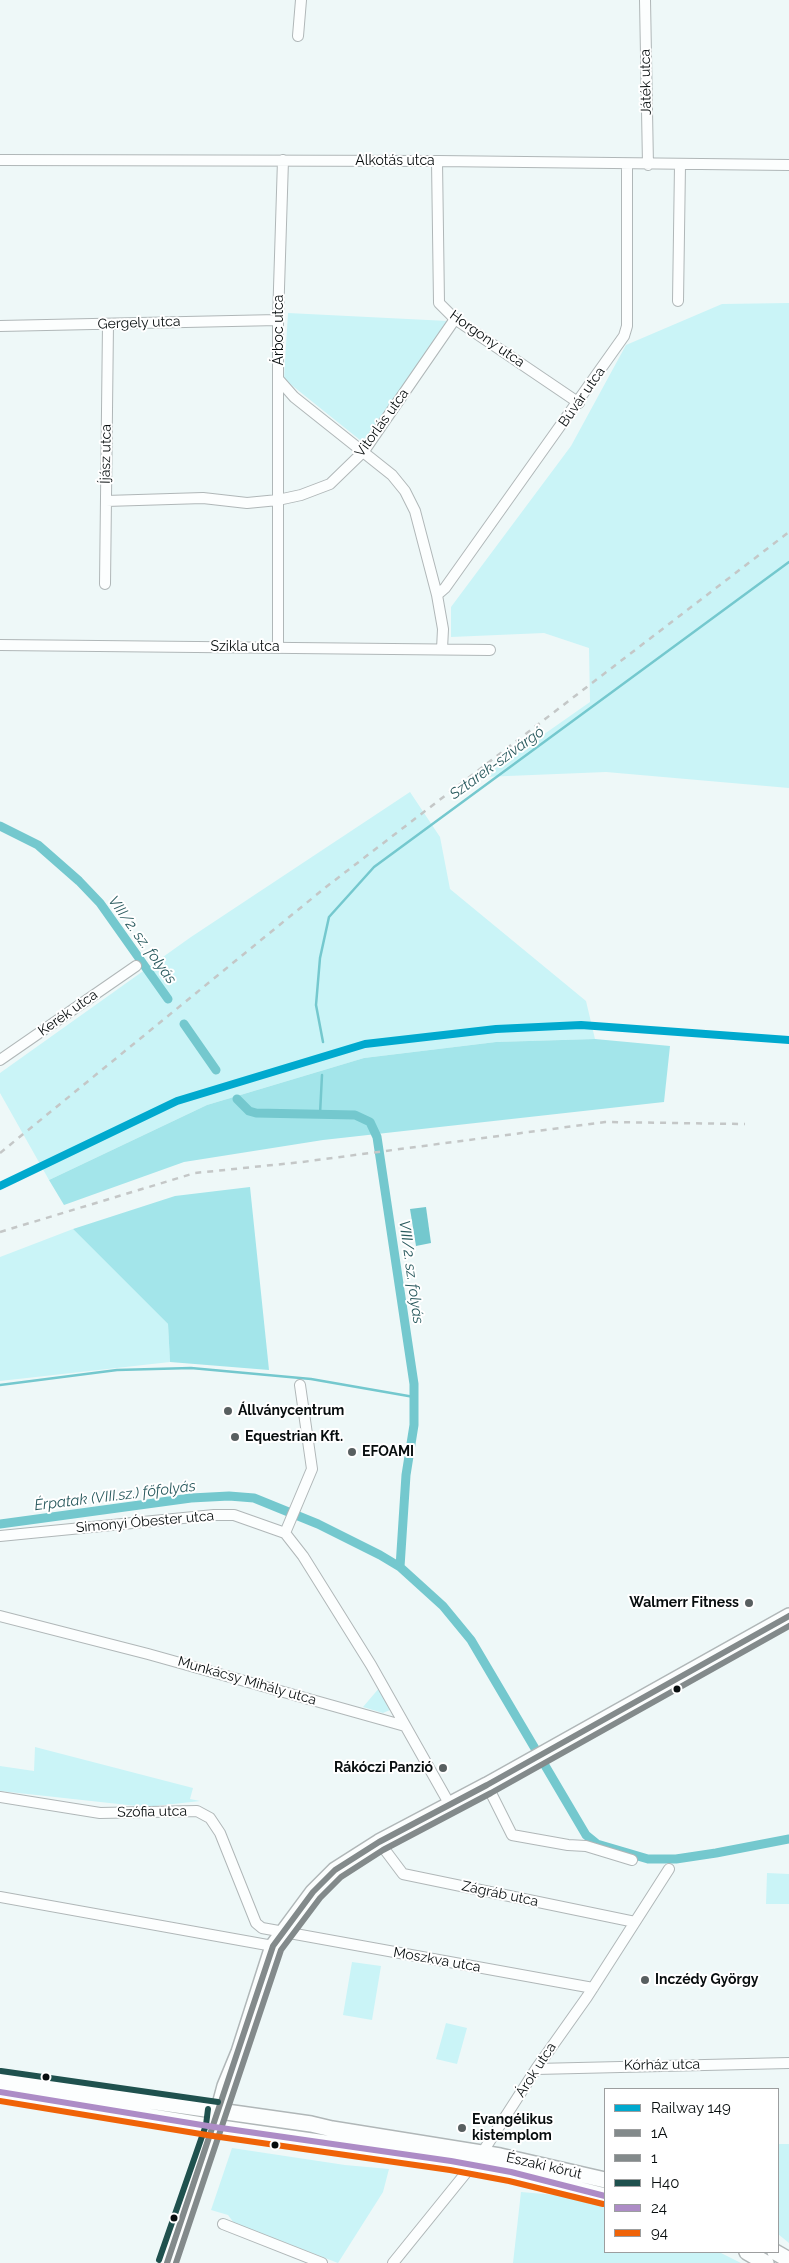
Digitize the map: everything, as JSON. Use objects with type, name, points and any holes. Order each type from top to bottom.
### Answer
[{"type":"main road","points":[[214,2127],[217,2111],[273,1946],[313,1892],[335,1870],[380,1842],[789,1616]]},
{"type":"main road","name":"Északi körút","points":[[0,2080],[311,2124],[482,2153],[604,2180]]},
{"type":"main road","name":"Északi körút","points":[[0,2092],[214,2127],[470,2164],[512,2172],[604,2196]]},
{"type":"main road","points":[[749,2253],[766,2263]]},
{"type":"main road","points":[[777,2253],[789,2260]]},
{"type":"street","points":[[298,36],[301,0]]},
{"type":"street","name":"Játék utca","points":[[645,0],[648,165]]},
{"type":"street","name":"Alkotás utca","points":[[0,160],[283,160],[789,165]]},
{"type":"street","name":"Árboc utca","points":[[278,647],[278,320],[283,160]]},
{"type":"street","name":"Horgony utca","points":[[438,161],[438,302],[455,319],[579,403]]},
{"type":"street","name":"Búvár utca","points":[[436,595],[445,588],[579,403],[624,336],[627,326],[627,164]]},
{"type":"street","points":[[678,301],[680,165]]},
{"type":"street","name":"Vitorlás utca","points":[[106,501],[203,498],[247,503],[278,500],[301,495],[330,484],[364,451],[455,319]]},
{"type":"street","name":"Gergely utca","points":[[0,326],[278,320]]},
{"type":"street","name":"Íjász utca","points":[[105,584],[108,324]]},
{"type":"street","points":[[279,380],[294,396],[392,475],[405,491],[415,511],[436,595],[443,629],[442,649]]},
{"type":"street","name":"Szikla utca","points":[[0,645],[490,650]]},
{"type":"street","name":"Kerék utca","points":[[0,1060],[136,966]]},
{"type":"street","points":[[300,1385],[312,1469],[293,1518],[285,1533],[303,1556],[371,1665],[450,1805]]},
{"type":"street","name":"Simonyi Óbester utca","points":[[1,1539],[214,1514],[234,1515],[285,1533]]},
{"type":"street","name":"Munkácsy Mihály utca","points":[[0,1616],[148,1654],[405,1726]]},
{"type":"street","points":[[486,1785],[512,1835],[568,1845],[586,1846],[632,1860]]},
{"type":"street","name":"Szófia utca","points":[[0,1797],[100,1813],[197,1811],[210,1818],[220,1833],[256,1923],[262,1928]]},
{"type":"street","name":"Zágráb utca","points":[[380,1842],[403,1874],[635,1922]]},
{"type":"street","name":"Árok utca","points":[[392,2263],[470,2164],[482,2153],[536,2069],[593,1988],[669,1869]]},
{"type":"street","points":[[0,1897],[273,1946]]},
{"type":"street","points":[[255,1942],[262,1928],[282,1932]]},
{"type":"street","name":"Moszkva utca","points":[[282,1932],[593,1988]]},
{"type":"street","name":"Kórház utca","points":[[536,2069],[789,2062]]},
{"type":"street","points":[[166,2263],[214,2127]]},
{"type":"street","points":[[223,2224],[322,2263]]},
{"type":"shaded area","points":[[789,303],[789,788],[606,772],[483,777],[590,702],[589,648],[544,633],[451,637],[451,607],[571,446],[626,345],[722,304]]},
{"type":"shaded area","points":[[288,313],[448,321],[365,444],[284,379]]},
{"type":"shaded area","points":[[410,792],[440,837],[450,889],[586,1001],[595,1039],[496,1042],[364,1058],[207,1105],[49,1180],[0,1093],[0,1073],[191,937]]},
{"type":"shaded area","points":[[595,1039],[670,1046],[664,1102],[323,1140],[184,1162],[64,1205],[49,1180],[207,1105],[364,1058],[496,1042]]},
{"type":"shaded area","points":[[250,1187],[269,1370],[170,1362],[168,1324],[73,1229],[175,1196]]},
{"type":"shaded area","points":[[426,1207],[431,1243],[416,1246],[410,1209]]},
{"type":"shaded area","points":[[73,1229],[168,1324],[170,1362],[0,1381],[0,1257]]},
{"type":"shaded area","points":[[380,1687],[390,1710],[383,1713],[363,1707]]},
{"type":"shaded area","points":[[35,1747],[193,1788],[190,1799],[200,1801],[146,1807],[0,1791],[0,1766],[34,1771]]},
{"type":"shaded area","points":[[767,1873],[789,1874],[789,1904],[766,1904]]},
{"type":"shaded area","points":[[352,1962],[381,1966],[372,2020],[343,2015]]},
{"type":"shaded area","points":[[446,2023],[467,2028],[457,2064],[436,2059]]},
{"type":"shaded area","points":[[779,2144],[789,2144],[789,2243],[779,2235]]},
{"type":"shaded area","points":[[232,2148],[345,2165],[389,2169],[383,2192],[338,2263],[234,2223],[228,2215],[211,2210]]},
{"type":"shaded area","points":[[521,2192],[568,2196],[604,2206],[604,2253],[721,2253],[741,2263],[513,2263]]},
{"type":"waterway","name":"Sztarek-szivárgó","points":[[323,1042],[316,1005],[320,958],[329,917],[374,867],[789,562]]},
{"type":"waterway","name":"VIII/2. sz. folyás","points":[[0,826],[38,845],[79,881],[100,903],[168,999]]},
{"type":"waterway","name":"VIII/2. sz. folyás","points":[[184,1024],[216,1070]]},
{"type":"waterway","name":"Sztarek-szivárgó","points":[[320,1114],[322,1075]]},
{"type":"waterway","name":"VIII/2. sz. folyás","points":[[237,1099],[249,1111],[256,1113],[355,1115],[370,1122],[377,1137],[414,1384],[414,1425],[406,1475],[400,1567]]},
{"type":"waterway","points":[[0,1385],[117,1370],[191,1368],[311,1379],[414,1397]]},
{"type":"waterway","name":"Érpatak (VIII.sz.) főfolyás","points":[[0,1524],[191,1498],[229,1496],[254,1498],[318,1524],[380,1555],[400,1567],[443,1606],[471,1640],[586,1835],[597,1844],[648,1859],[676,1859],[789,1839]]},
{"type":"railway","points":[[0,1153],[326,887],[789,532]]},
{"type":"railway","points":[[0,1232],[195,1173],[302,1162],[605,1122],[745,1124]]},
{"type":"rail line","name":"149","points":[[0,1186],[177,1101],[365,1044],[496,1029],[581,1025],[789,1040]]},
{"type":"transit line","name":"1A","points":[[167,2263],[273,1946],[313,1892],[335,1870],[379,1842],[487,1785],[789,1616]]},
{"type":"transit line","name":"1","points":[[176,2263],[281,1950],[320,1898],[341,1877],[383,1850],[491,1793],[789,1626]]},
{"type":"transit line","name":"H40","points":[[1,2071],[218,2102]]},
{"type":"transit line","name":"24","points":[[0,2092],[214,2127],[451,2161],[511,2172],[604,2196]]},
{"type":"transit line","name":"94","points":[[0,2101],[213,2136],[450,2170],[509,2181],[603,2204]]},
{"type":"transit line","name":"H40","points":[[159,2260],[206,2125],[208,2109]]},
{"type":"place","name":"Állványcentrum","points":[[228,1411]]},
{"type":"place","name":"Equestrian Kft.","points":[[235,1437]]},
{"type":"place","name":"EFOAMI","points":[[352,1452]]},
{"type":"place","name":"Walmerr Fitness","points":[[749,1603]]},
{"type":"place","name":"Rákóczi Panzió","points":[[443,1768]]},
{"type":"place","name":"Inczédy György","points":[[645,1980]]},
{"type":"place","name":"Evangélikus kistemplom","points":[[462,2128]]}]
